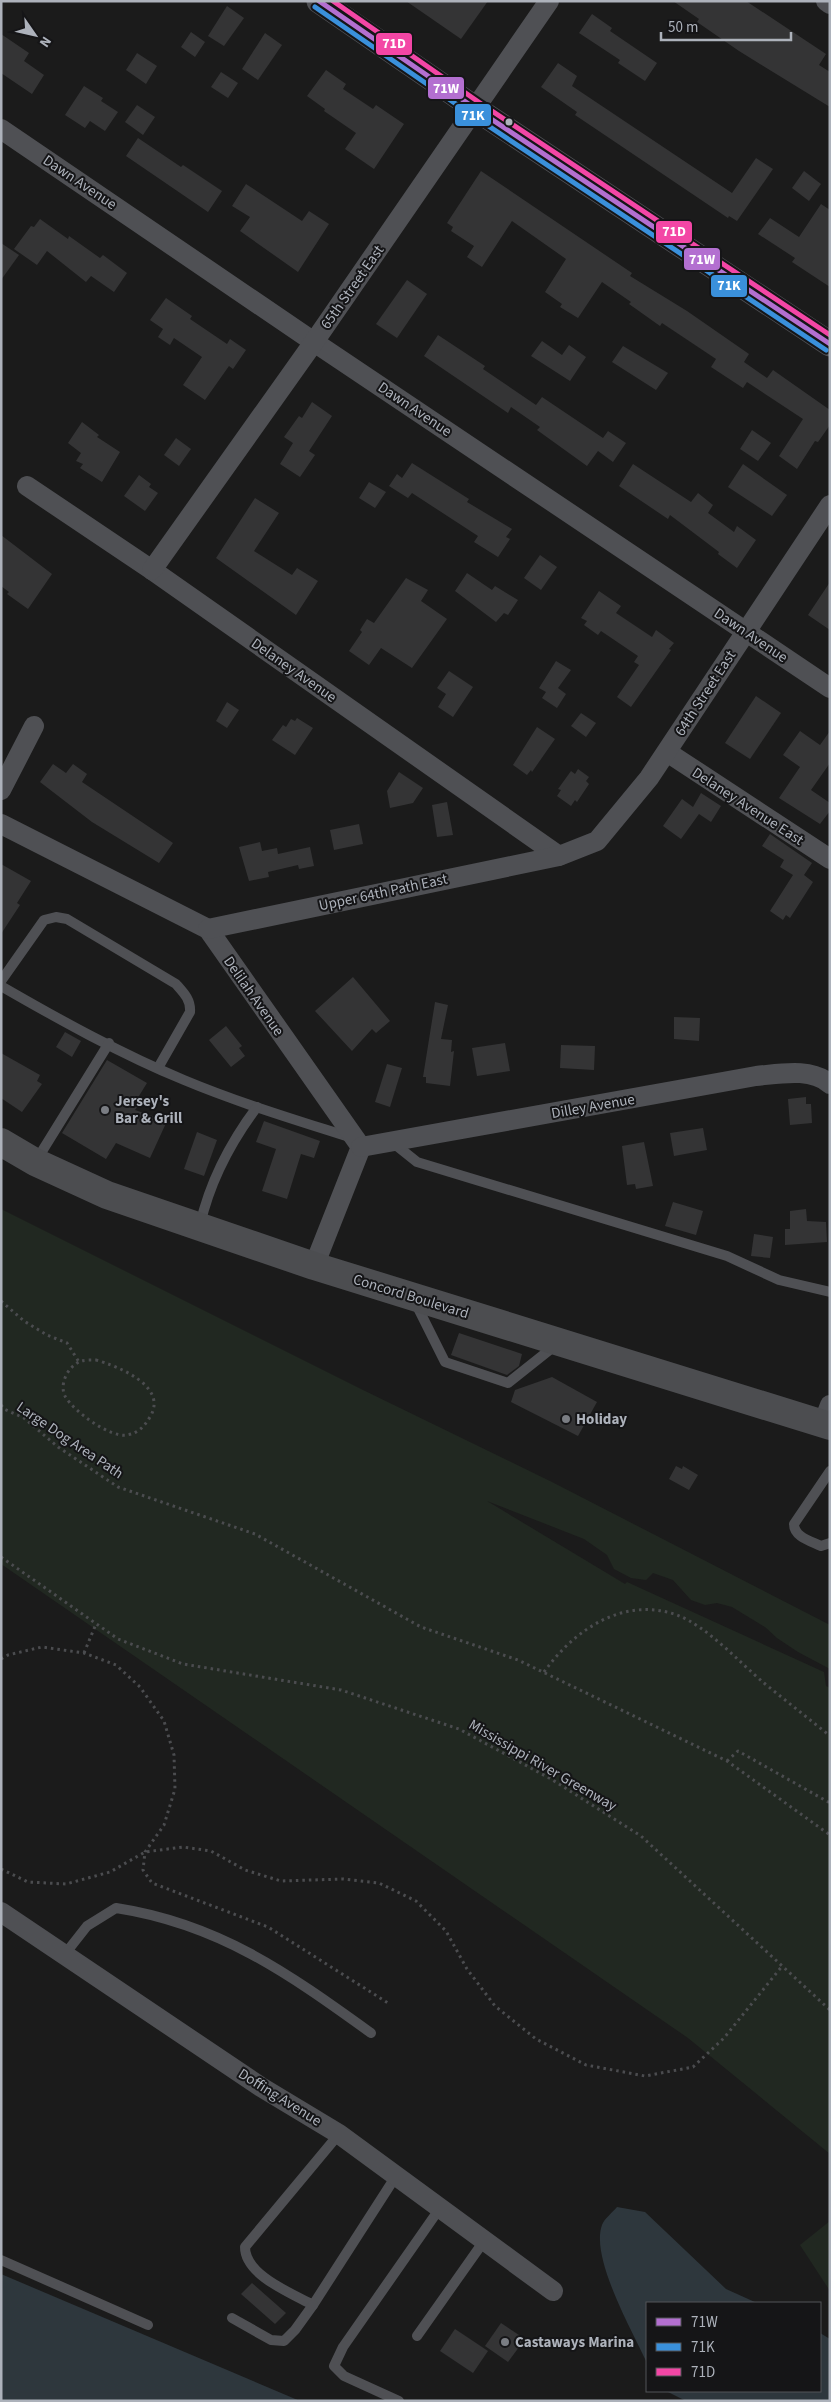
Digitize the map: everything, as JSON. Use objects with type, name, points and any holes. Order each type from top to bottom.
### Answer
[{"type":"main road","name":"Concord Boulevard","points":[[1,1142],[35,1162],[107,1195],[314,1266],[559,1342],[827,1418]]},
{"type":"street","points":[[319,1],[476,109],[830,344]]},
{"type":"street","name":"65th Street East","points":[[152,570],[314,342],[549,1]]},
{"type":"street","points":[[826,1],[830,4]]},
{"type":"street","name":"Dawn Avenue","points":[[1,129],[314,342],[830,688]]},
{"type":"street","name":"Delaney Avenue","points":[[27,486],[152,570],[559,856]]},
{"type":"street","name":"64th Street East","points":[[559,856],[597,841],[649,778],[830,505]]},
{"type":"street","points":[[1,790],[34,726]]},
{"type":"street","name":"Delaney Avenue East","points":[[667,752],[830,859]]},
{"type":"street","name":"Delilah Avenue","points":[[1,824],[208,929],[358,1143]]},
{"type":"street","name":"Upper 64th Path East","points":[[208,929],[559,856]]},
{"type":"street","name":"Dilley Avenue","points":[[358,1143],[392,1142],[756,1076],[795,1072],[828,1082]]},
{"type":"street","points":[[314,1266],[358,1143]]},
{"type":"street","name":"Doffing Avenue","points":[[1,1912],[261,2087],[339,2134],[553,2291]]},
{"type":"lane","points":[[1,981],[44,920],[56,917],[67,920],[176,984],[188,998],[191,1005],[190,1012],[158,1068]]},
{"type":"lane","points":[[1,986],[158,1068],[257,1107],[358,1143]]},
{"type":"lane","points":[[35,1162],[109,1043]]},
{"type":"lane","points":[[199,1227],[209,1192],[227,1153],[240,1130],[257,1107]]},
{"type":"lane","points":[[392,1142],[417,1162],[727,1256],[779,1280],[830,1292]]},
{"type":"lane","points":[[412,1297],[445,1362],[508,1383],[559,1342]]},
{"type":"lane","points":[[830,1471],[794,1524],[794,1529],[799,1535],[821,1546],[830,1543]]},
{"type":"lane","points":[[65,1954],[87,1926],[116,1908],[152,1913],[229,1941],[295,1978],[371,2033]]},
{"type":"lane","points":[[312,2305],[268,2281],[254,2268],[245,2255],[245,2247],[339,2134]]},
{"type":"lane","points":[[232,2318],[271,2340],[284,2341],[295,2330],[312,2305],[396,2176]]},
{"type":"lane","points":[[399,2401],[344,2376],[334,2366],[343,2347],[440,2208]]},
{"type":"lane","points":[[418,2336],[484,2241]]},
{"type":"lane","points":[[1,2260],[148,2325]]},
{"type":"path","points":[[1,1301],[24,1321],[47,1335],[67,1343],[79,1362]]},
{"type":"path","points":[[96,1360],[121,1369],[139,1379],[150,1390],[154,1402],[152,1415],[137,1433],[122,1436],[111,1433],[74,1407],[64,1395],[63,1382],[67,1373],[79,1362],[96,1360]]},
{"type":"path","name":"Large Dog Area Path","points":[[1,1405],[4,1409],[24,1418],[58,1447],[127,1491],[255,1534],[420,1627],[518,1660],[727,1761],[830,1835]]},
{"type":"path","name":"Mississippi River Greenway","points":[[1,1558],[118,1639],[183,1664],[341,1690],[459,1729],[551,1779],[641,1836],[830,2010]]},
{"type":"path","points":[[544,1672],[557,1654],[577,1636],[612,1615],[639,1609],[677,1616],[708,1634],[830,1736]]},
{"type":"path","points":[[84,1654],[96,1624]]},
{"type":"path","points":[[1,1659],[8,1655],[42,1647],[84,1654],[116,1665],[140,1687],[164,1721],[174,1755],[175,1789],[164,1825],[145,1852],[143,1870],[152,1882],[268,1927],[388,2003]]},
{"type":"path","points":[[727,1761],[738,1751],[830,1802]]},
{"type":"path","points":[[1,1869],[28,1882],[66,1884],[110,1872],[145,1852],[183,1846],[211,1851],[245,1870],[281,1881],[343,1879],[379,1883],[416,1901],[446,1931],[467,1969],[495,2006],[536,2039],[586,2065],[644,2076],[693,2067],[724,2038],[783,1965]]},
{"type":"shaded area","points":[[1,1209],[552,1482],[830,1625],[830,1669],[798,1652],[777,1638],[765,1627],[732,1607],[717,1603],[705,1605],[691,1600],[673,1580],[653,1573],[646,1580],[631,1578],[614,1569],[607,1555],[584,1539],[487,1501],[625,1584],[627,1582],[824,1672],[826,1686],[830,1688],[830,2154],[688,2038],[1,1564]]},
{"type":"shaded area","points":[[617,2207],[645,2212],[726,2289],[755,2302],[646,2302],[646,2361],[623,2314],[607,2275],[600,2239],[602,2225]]},
{"type":"shaded area","points":[[830,2221],[830,2291],[800,2245]]},
{"type":"shaded area","points":[[1,2274],[300,2401],[1,2401]]},
{"type":"shaded area","points":[[821,2334],[830,2339],[830,2401],[686,2401],[668,2392],[821,2392]]},
{"type":"building","points":[[406,1],[488,1],[461,39]]},
{"type":"building","points":[[673,1],[746,1],[826,54],[819,65],[830,72],[830,107],[739,51],[697,22],[699,19]]},
{"type":"building","points":[[227,6],[244,18],[224,46],[208,36]]},
{"type":"building","points":[[592,14],[612,28],[610,31],[657,63],[645,81],[618,63],[620,60],[579,33]]},
{"type":"building","points":[[191,32],[205,42],[195,57],[181,47]]},
{"type":"building","points":[[265,33],[282,45],[258,80],[242,69]]},
{"type":"building","points":[[1,34],[29,53],[24,61],[44,75],[32,94],[1,73]]},
{"type":"building","points":[[137,53],[157,66],[146,84],[126,70]]},
{"type":"building","points":[[558,63],[577,76],[572,86],[732,193],[756,158],[773,169],[737,221],[729,216],[728,218],[575,115],[577,112],[541,87]]},
{"type":"building","points":[[326,70],[346,84],[343,89],[373,109],[376,105],[404,124],[374,169],[345,149],[356,133],[324,111],[325,109],[307,96]]},
{"type":"building","points":[[221,72],[238,83],[228,98],[211,87]]},
{"type":"building","points":[[84,86],[103,98],[101,101],[118,112],[105,131],[90,121],[85,128],[65,115]]},
{"type":"building","points":[[137,105],[155,117],[143,135],[125,122]]},
{"type":"building","points":[[138,138],[181,167],[183,165],[222,191],[208,212],[126,156]]},
{"type":"building","points":[[481,171],[632,273],[630,276],[687,311],[749,354],[744,362],[767,378],[773,370],[830,410],[830,425],[818,442],[815,441],[797,469],[779,456],[803,419],[747,382],[743,388],[711,367],[716,359],[662,323],[660,326],[629,304],[631,302],[602,282],[578,318],[560,307],[562,304],[545,292],[566,259],[512,221],[482,267],[467,257],[474,246],[451,231],[453,227],[447,223]]},
{"type":"building","points":[[804,171],[821,184],[809,201],[792,188]]},
{"type":"building","points":[[246,184],[302,221],[309,211],[329,224],[298,272],[240,231],[250,217],[232,206]]},
{"type":"building","points":[[821,204],[830,210],[830,287],[792,262],[795,258],[758,234],[770,218],[799,237]]},
{"type":"building","points":[[40,219],[68,239],[69,236],[100,258],[103,255],[127,273],[114,292],[91,276],[86,282],[47,251],[37,265],[14,249],[31,226],[34,227]]},
{"type":"building","points":[[1,243],[19,255],[1,280]]},
{"type":"building","points":[[407,280],[427,294],[397,338],[376,324]]},
{"type":"building","points":[[166,298],[192,316],[190,319],[227,344],[230,339],[246,350],[233,369],[229,366],[205,400],[183,385],[202,357],[174,338],[170,345],[158,337],[163,329],[150,320]]},
{"type":"building","points":[[438,335],[485,366],[483,369],[536,405],[542,397],[603,438],[608,431],[626,443],[613,462],[598,451],[587,466],[537,430],[540,427],[511,407],[508,413],[424,356]]},
{"type":"building","points":[[542,341],[562,355],[569,345],[586,357],[570,381],[531,356]]},
{"type":"building","points":[[623,346],[668,373],[656,390],[612,362]]},
{"type":"building","points":[[312,402],[332,416],[309,451],[315,455],[300,477],[280,464],[293,443],[284,437],[299,416],[302,418]]},
{"type":"building","points":[[82,422],[99,435],[97,437],[120,452],[102,482],[80,468],[83,464],[76,461],[81,453],[68,443]]},
{"type":"building","points":[[752,430],[771,443],[758,461],[740,449]]},
{"type":"building","points":[[176,438],[191,449],[179,466],[164,455]]},
{"type":"building","points":[[412,463],[469,499],[467,502],[512,529],[506,537],[510,539],[498,557],[474,542],[478,536],[412,493],[408,498],[389,486],[397,474],[402,478]]},
{"type":"building","points":[[633,464],[691,502],[698,493],[713,505],[708,513],[734,532],[737,526],[756,540],[737,568],[670,515],[668,519],[619,486]]},
{"type":"building","points":[[743,464],[787,495],[772,516],[728,487]]},
{"type":"building","points":[[139,475],[151,484],[149,487],[158,493],[145,511],[124,496]]},
{"type":"building","points":[[369,482],[386,492],[375,508],[359,498]]},
{"type":"building","points":[[255,498],[279,513],[254,551],[292,575],[297,568],[318,581],[296,615],[216,558]]},
{"type":"building","points":[[1,535],[52,574],[28,609],[7,594],[9,592],[1,586]]},
{"type":"building","points":[[540,555],[557,567],[541,590],[524,578]]},
{"type":"building","points":[[467,573],[492,590],[495,586],[518,600],[508,615],[504,613],[496,622],[455,591]]},
{"type":"building","points":[[406,578],[428,590],[421,601],[447,619],[412,668],[381,648],[369,665],[349,651],[362,632],[360,630],[367,619],[374,623]]},
{"type":"building","points":[[830,582],[830,630],[808,615]]},
{"type":"building","points":[[599,591],[621,606],[616,613],[652,637],[656,630],[674,643],[631,707],[617,697],[639,665],[634,662],[638,656],[601,631],[598,635],[584,625],[587,621],[581,618]]},
{"type":"building","points":[[556,661],[571,670],[558,688],[566,694],[557,708],[542,698],[546,692],[539,688]]},
{"type":"building","points":[[449,671],[473,687],[453,717],[438,707],[446,694],[437,688]]},
{"type":"building","points":[[756,696],[781,713],[750,759],[725,743]]},
{"type":"building","points":[[227,702],[239,710],[227,728],[216,721]]},
{"type":"building","points":[[581,713],[596,723],[586,737],[571,726]]},
{"type":"building","points":[[297,718],[313,728],[295,755],[272,740],[283,725],[286,727],[291,719],[295,721]]},
{"type":"building","points":[[537,727],[555,739],[532,772],[531,770],[527,775],[513,765]]},
{"type":"building","points":[[800,731],[820,745],[830,731],[830,763],[811,790],[830,803],[830,811],[820,824],[779,798],[800,767],[783,755]]},
{"type":"building","points":[[53,764],[66,773],[73,764],[87,774],[82,782],[173,843],[159,863],[92,822],[40,782]]},
{"type":"building","points":[[578,769],[589,777],[586,781],[589,784],[577,802],[575,800],[571,806],[557,796],[561,790],[558,789],[571,771],[575,774]]},
{"type":"building","points":[[399,772],[423,788],[413,803],[390,808],[387,791]]},
{"type":"building","points":[[701,793],[721,806],[711,822],[699,814],[681,839],[663,826],[682,799],[693,807]]},
{"type":"building","points":[[447,802],[453,835],[437,837],[432,805]]},
{"type":"building","points":[[359,824],[363,844],[334,850],[330,830]]},
{"type":"building","points":[[770,834],[812,863],[804,875],[813,882],[790,918],[786,915],[783,920],[770,911],[793,875],[780,867],[784,860],[762,846]]},
{"type":"building","points":[[260,842],[262,851],[277,848],[278,854],[310,847],[314,866],[299,869],[298,865],[268,872],[269,877],[249,881],[239,847]]},
{"type":"building","points":[[1,864],[31,881],[17,903],[20,905],[1,934]]},
{"type":"building","points":[[353,977],[390,1021],[376,1033],[372,1029],[352,1051],[315,1011]]},
{"type":"building","points":[[435,1002],[448,1005],[441,1039],[452,1040],[451,1052],[454,1051],[450,1086],[426,1083],[426,1077],[423,1077]]},
{"type":"building","points":[[674,1017],[700,1018],[699,1041],[674,1039]]},
{"type":"building","points":[[226,1026],[242,1046],[239,1048],[245,1056],[231,1067],[209,1040]]},
{"type":"building","points":[[65,1032],[81,1041],[72,1057],[56,1047]]},
{"type":"building","points":[[505,1043],[510,1071],[477,1076],[472,1048]]},
{"type":"building","points":[[561,1045],[595,1046],[594,1070],[560,1068]]},
{"type":"building","points":[[1,1053],[40,1075],[37,1081],[42,1084],[22,1112],[1,1098]]},
{"type":"building","name":"Jersey's Bar & Grill","points":[[107,1060],[147,1083],[134,1104],[138,1106],[135,1110],[167,1121],[150,1158],[116,1143],[106,1159],[62,1133]]},
{"type":"building","points":[[387,1064],[402,1068],[390,1107],[375,1102]]},
{"type":"building","points":[[806,1097],[806,1104],[811,1104],[812,1123],[790,1125],[788,1099]]},
{"type":"building","points":[[264,1121],[320,1141],[314,1158],[301,1154],[287,1199],[262,1191],[276,1149],[256,1142]]},
{"type":"building","points":[[703,1128],[707,1150],[674,1156],[670,1133]]},
{"type":"building","points":[[197,1132],[217,1140],[204,1176],[184,1169]]},
{"type":"building","points":[[644,1142],[653,1186],[636,1189],[635,1184],[627,1185],[622,1146]]},
{"type":"building","points":[[673,1202],[703,1211],[696,1235],[665,1226]]},
{"type":"building","points":[[806,1209],[807,1221],[826,1222],[827,1242],[785,1245],[785,1229],[790,1229],[790,1211]]},
{"type":"building","points":[[754,1234],[773,1237],[770,1258],[751,1256]]},
{"type":"building","points":[[459,1333],[522,1354],[519,1366],[507,1375],[451,1355]]},
{"type":"building","name":"Holiday","points":[[552,1377],[597,1402],[578,1436],[511,1402],[515,1390]]},
{"type":"building","points":[[676,1466],[682,1469],[683,1466],[698,1475],[689,1490],[669,1479]]},
{"type":"building","points":[[252,2283],[286,2313],[275,2324],[241,2294]]},
{"type":"building","name":"Castaways Marina","points":[[501,2323],[525,2339],[508,2362],[485,2346]]},
{"type":"building","points":[[455,2329],[488,2351],[473,2373],[440,2351]]},
{"type":"transit line","name":"71W","points":[[319,1],[476,109],[830,344]]},
{"type":"transit line","name":"71D","points":[[333,1],[480,103],[830,335]]},
{"type":"transit line","name":"71K","points":[[315,7],[472,115],[826,350]]},
{"type":"place","name":"Jersey's Bar & Grill","points":[[105,1110]]},
{"type":"place","name":"Holiday","points":[[566,1419]]},
{"type":"place","name":"Castaways Marina","points":[[505,2342]]}]
